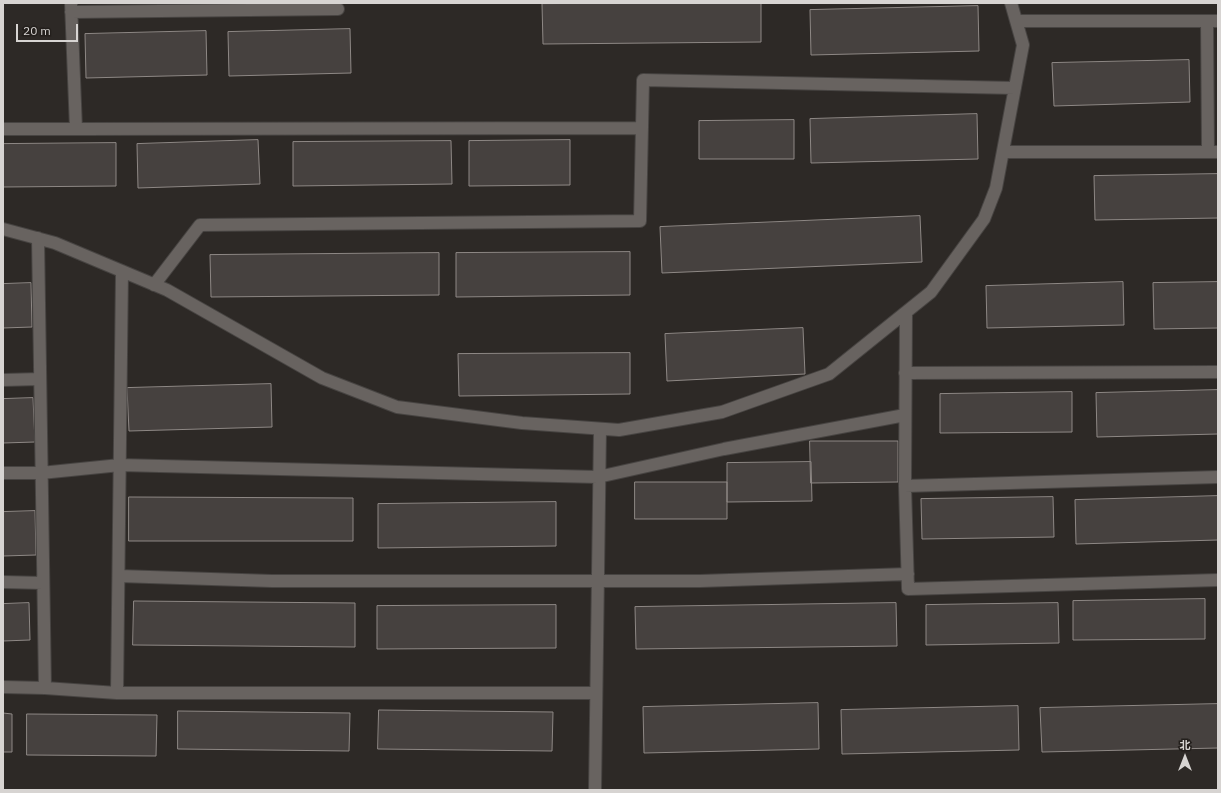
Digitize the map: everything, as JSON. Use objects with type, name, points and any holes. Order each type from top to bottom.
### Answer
[{"type":"lane","points":[[3,229],[55,243],[167,290],[322,378],[397,407],[522,423],[619,430],[722,412],[829,374],[931,292],[984,219],[996,188],[1023,45],[1012,3]]},
{"type":"lane","points":[[76,129],[71,8],[338,9]]},
{"type":"lane","points":[[1003,152],[1213,152],[1212,21],[1016,21]]},
{"type":"lane","points":[[154,285],[200,225],[640,221],[643,80],[1015,88]]},
{"type":"lane","points":[[3,129],[642,128]]},
{"type":"lane","points":[[38,238],[45,688]]},
{"type":"lane","points":[[117,693],[122,271]]},
{"type":"lane","points":[[906,312],[905,486],[908,589],[1218,580]]},
{"type":"lane","points":[[905,374],[1218,372]]},
{"type":"lane","points":[[3,380],[40,379]]},
{"type":"lane","points":[[3,474],[42,473],[120,465],[598,477],[724,449],[905,415]]},
{"type":"lane","points":[[595,790],[598,477],[600,429]]},
{"type":"lane","points":[[905,486],[1218,477]]},
{"type":"lane","points":[[119,576],[272,581],[700,581],[908,574]]},
{"type":"lane","points":[[3,582],[43,583]]},
{"type":"lane","points":[[3,687],[45,688],[117,693],[596,693]]},
{"type":"building","points":[[761,3],[761,42],[543,44],[542,4]]},
{"type":"building","points":[[978,6],[979,51],[811,55],[810,10]]},
{"type":"building","points":[[350,29],[351,73],[229,76],[228,32]]},
{"type":"building","points":[[206,31],[207,75],[86,78],[85,34]]},
{"type":"building","points":[[1189,60],[1190,102],[1054,106],[1052,63]]},
{"type":"building","points":[[977,114],[978,159],[811,163],[810,119]]},
{"type":"building","points":[[794,120],[794,159],[699,159],[699,121]]},
{"type":"building","points":[[258,140],[260,184],[138,188],[137,144]]},
{"type":"building","points":[[570,140],[570,185],[469,186],[469,141]]},
{"type":"building","points":[[451,141],[452,184],[293,186],[293,142]]},
{"type":"building","points":[[116,143],[116,186],[3,187],[3,144]]},
{"type":"building","points":[[1218,174],[1218,218],[1095,220],[1094,176]]},
{"type":"building","points":[[920,216],[922,262],[662,273],[660,227]]},
{"type":"building","points":[[630,252],[630,295],[456,297],[456,253]]},
{"type":"building","points":[[439,253],[439,295],[211,297],[210,255]]},
{"type":"building","points":[[1123,282],[1124,325],[987,328],[986,286]]},
{"type":"building","points":[[1218,282],[1218,328],[1154,329],[1153,283]]},
{"type":"building","points":[[31,283],[32,327],[3,328],[3,284]]},
{"type":"building","points":[[803,328],[805,374],[667,381],[665,334]]},
{"type":"building","points":[[630,353],[630,394],[459,396],[458,354]]},
{"type":"building","points":[[271,384],[272,427],[129,431],[127,388]]},
{"type":"building","points":[[1218,390],[1218,434],[1097,437],[1096,393]]},
{"type":"building","points":[[1072,392],[1072,432],[940,433],[940,394]]},
{"type":"building","points":[[33,398],[35,442],[3,443],[3,399]]},
{"type":"building","points":[[810,441],[898,441],[898,482],[811,483]]},
{"type":"building","points":[[811,462],[812,501],[727,502],[727,463]]},
{"type":"building","points":[[635,482],[727,482],[727,519],[635,519]]},
{"type":"building","points":[[1218,496],[1218,540],[1076,544],[1075,500]]},
{"type":"building","points":[[129,497],[353,498],[353,541],[129,541]]},
{"type":"building","points":[[1053,497],[1054,537],[922,539],[921,499]]},
{"type":"building","points":[[556,502],[556,546],[378,548],[378,504]]},
{"type":"building","points":[[35,511],[36,555],[3,556],[3,512]]},
{"type":"building","points":[[1205,599],[1205,639],[1073,640],[1073,601]]},
{"type":"building","points":[[134,601],[355,603],[355,647],[133,645]]},
{"type":"building","points":[[29,603],[30,640],[3,641],[3,604]]},
{"type":"building","points":[[896,603],[897,646],[636,649],[635,607]]},
{"type":"building","points":[[1058,603],[1059,643],[926,645],[926,605]]},
{"type":"building","points":[[556,605],[556,648],[377,649],[377,606]]},
{"type":"building","points":[[818,703],[819,749],[644,753],[643,707]]},
{"type":"building","points":[[1218,704],[1218,748],[1042,752],[1040,708]]},
{"type":"building","points":[[1018,706],[1019,750],[842,754],[841,710]]},
{"type":"building","points":[[379,710],[553,712],[552,751],[378,749]]},
{"type":"building","points":[[178,711],[350,713],[349,751],[178,749]]},
{"type":"building","points":[[3,713],[12,714],[12,752],[3,752]]},
{"type":"building","points":[[27,714],[157,715],[156,756],[27,755]]}]
